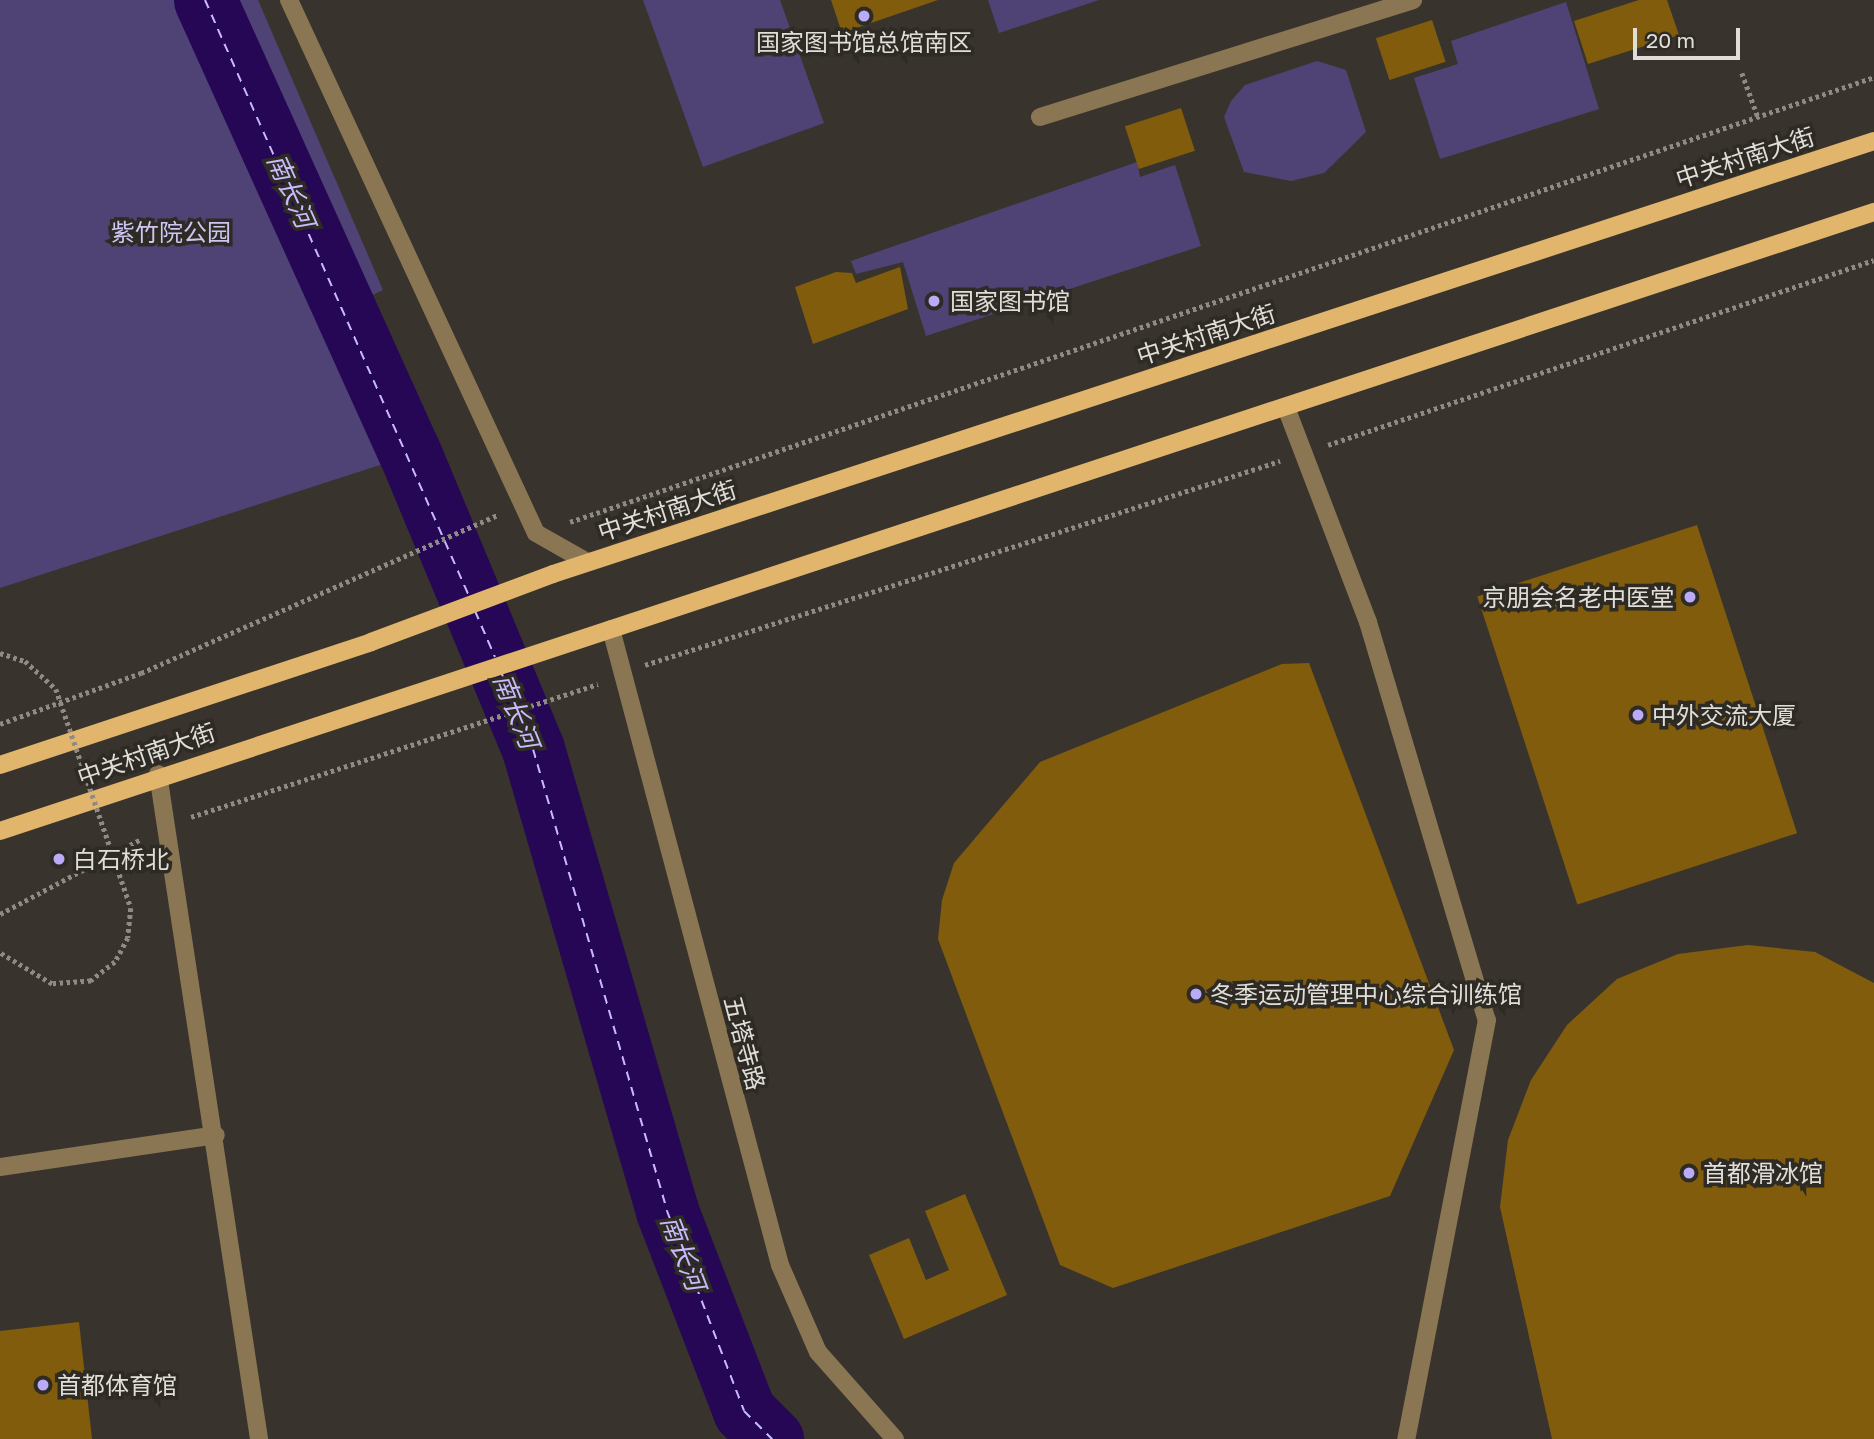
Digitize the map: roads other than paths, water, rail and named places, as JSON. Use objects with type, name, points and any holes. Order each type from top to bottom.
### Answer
[{"type":"main road","name":"中关村南大街","points":[[0,765],[371,642],[587,562],[1874,141]]},
{"type":"main road","points":[[611,629],[1287,410],[1872,214]]},
{"type":"main road","name":"中关村南大街","points":[[0,831],[159,774],[611,629]]},
{"type":"street","points":[[289,0],[536,533],[587,562]]},
{"type":"street","points":[[1040,117],[1413,0]]},
{"type":"street","points":[[1287,410],[1368,622],[1487,1020],[1406,1439]]},
{"type":"street","name":"五塔寺路","points":[[611,629],[780,1265],[818,1352],[895,1439]]},
{"type":"street","points":[[159,774],[216,1135],[259,1439]]},
{"type":"street","points":[[0,1167],[216,1135]]},
{"type":"waterway","name":"南长河","points":[[205,0],[409,451],[533,749],[667,1211],[744,1411],[772,1439]]},
{"type":"place","name":"国家图书馆总馆南区","points":[[864,16]]},
{"type":"place","name":"国家图书馆","points":[[934,301]]},
{"type":"place","name":"京朋会名老中医堂","points":[[1690,597]]},
{"type":"place","name":"中外交流大厦","points":[[1638,715]]},
{"type":"place","name":"白石桥北","points":[[59,859]]},
{"type":"place","name":"冬季运动管理中心综合训练馆","points":[[1196,994]]},
{"type":"place","name":"首都滑冰馆","points":[[1689,1173]]},
{"type":"place","name":"首都体育馆","points":[[43,1385]]},
{"type":"park label","name":"紫竹院公园","points":[[171,232]]}]
